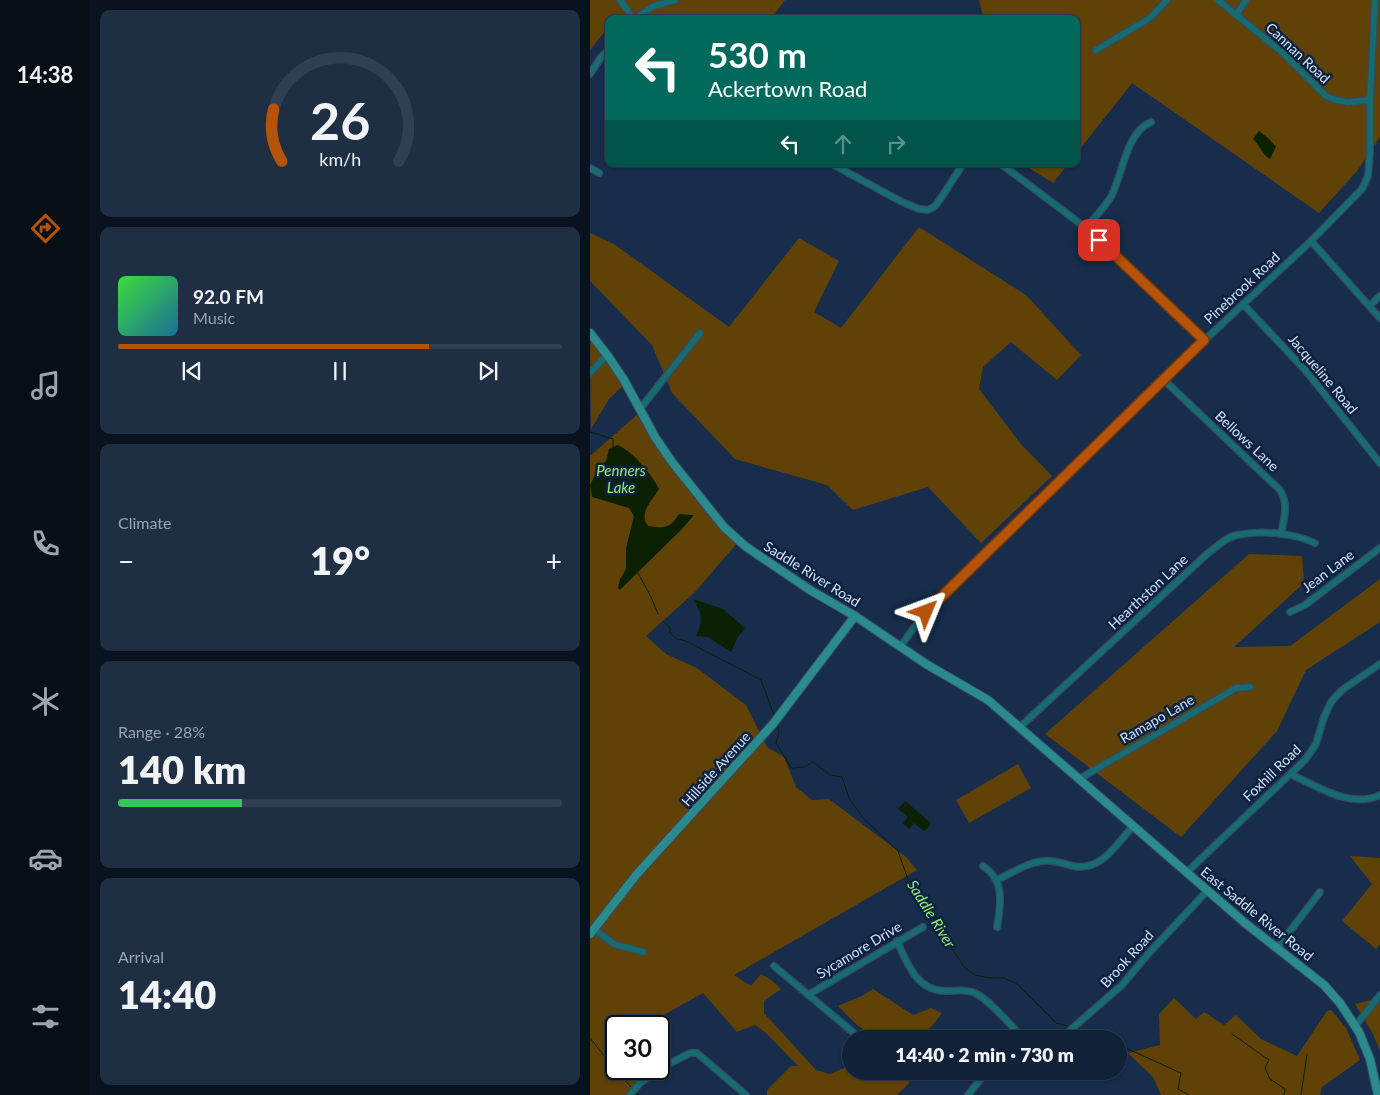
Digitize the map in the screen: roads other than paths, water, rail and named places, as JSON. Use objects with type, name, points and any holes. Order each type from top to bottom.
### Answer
[{"type":"main road","name":"Saddle River Road","points":[[590,333],[607,355],[672,462],[724,527],[745,546],[810,590],[855,616],[900,647],[988,700],[1079,779]]},
{"type":"main road","name":"Hillside Avenue","points":[[592,932],[638,874],[773,724],[855,616]]},
{"type":"main road","name":"East Saddle River Road","points":[[1079,779],[1208,890],[1324,985],[1356,1025],[1370,1059],[1378,1095]]},
{"type":"street","points":[[620,0],[631,15]]},
{"type":"street","points":[[640,15],[654,6],[674,0]]},
{"type":"street","points":[[1096,50],[1150,18],[1167,0]]},
{"type":"street","name":"Cannan Road","points":[[1218,0],[1283,53],[1326,96],[1342,101],[1370,100]]},
{"type":"street","points":[[1237,14],[1246,0]]},
{"type":"street","name":"Pinebrook Road","points":[[900,647],[926,612],[1163,379],[1311,241],[1362,189],[1366,182],[1370,151],[1370,100],[1375,0]]},
{"type":"street","points":[[590,74],[605,54]]},
{"type":"street","points":[[1086,228],[1112,195],[1123,162],[1138,132],[1145,124],[1151,122]]},
{"type":"street","points":[[838,167],[902,202],[919,209],[928,210],[935,206],[961,167]]},
{"type":"street","points":[[1005,167],[1086,228],[1204,340]]},
{"type":"street","points":[[590,168],[599,173]]},
{"type":"street","points":[[1311,241],[1380,318]]},
{"type":"street","points":[[1370,306],[1380,296]]},
{"type":"street","name":"Jacqueline Road","points":[[1243,304],[1305,370],[1380,464]]},
{"type":"street","points":[[640,409],[700,334]]},
{"type":"street","points":[[590,373],[607,355]]},
{"type":"street","name":"Bellows Lane","points":[[1163,379],[1280,490],[1286,499],[1281,534]]},
{"type":"street","name":"Hearthston Lane","points":[[1020,727],[1208,554],[1227,539],[1237,535],[1281,534],[1304,538],[1315,543]]},
{"type":"street","name":"Jean Lane","points":[[1290,612],[1305,605],[1380,548]]},
{"type":"street","name":"Foxhill Road","points":[[1187,872],[1312,752],[1327,709],[1336,696],[1380,664]]},
{"type":"street","name":"Ramapo Lane","points":[[1079,779],[1236,688],[1250,687]]},
{"type":"street","points":[[1290,774],[1352,800],[1366,800],[1380,795]]},
{"type":"street","points":[[997,880],[1028,865],[1044,860],[1052,860],[1080,867],[1097,863],[1134,826]]},
{"type":"street","points":[[983,866],[990,870],[997,880],[1000,897],[997,927]]},
{"type":"street","name":"Brook Road","points":[[1071,1030],[1122,986],[1208,890]]},
{"type":"street","points":[[1277,948],[1320,892]]},
{"type":"street","name":"Sycamore Drive","points":[[808,995],[923,927]]},
{"type":"street","points":[[592,932],[614,944],[643,952]]},
{"type":"street","points":[[897,941],[913,975],[922,984],[934,989],[965,990],[977,994],[1013,1030]]},
{"type":"street","points":[[774,966],[850,1030]]},
{"type":"street","points":[[1356,1025],[1380,995]]},
{"type":"street","points":[[670,1063],[690,1053],[697,1053],[746,1095]]},
{"type":"street","points":[[630,1095],[644,1080]]},
{"type":"street","points":[[968,1095],[975,1092],[982,1080]]},
{"type":"water","points":[[1259,131],[1276,147],[1270,159],[1253,139]]},
{"type":"water","name":"Penners Lake","points":[[617,445],[629,452],[641,464],[659,489],[645,512],[645,521],[648,526],[669,525],[679,514],[694,515],[620,590],[618,588],[620,579],[626,569],[626,548],[634,516],[629,508],[592,497],[590,485],[599,467],[606,461],[609,449]]},
{"type":"water","points":[[693,599],[723,609],[745,628],[738,637],[731,652],[708,637],[696,636],[701,617]]},
{"type":"water","points":[[905,801],[931,823],[924,831],[914,823],[909,829],[903,823],[908,817],[898,809]]},
{"type":"waterway","name":"Saddle River","points":[[590,432],[613,439],[613,447]]},
{"type":"waterway","name":"Saddle River","points":[[638,573],[658,614]]},
{"type":"waterway","name":"Saddle River","points":[[664,622],[670,628],[670,633],[677,639],[686,641],[761,680],[775,718]]},
{"type":"waterway","name":"Saddle River","points":[[777,724],[779,732],[776,743],[791,768],[804,767],[813,762],[830,775],[842,777],[849,798],[863,818],[898,851],[910,885],[965,968],[975,975],[1004,978],[1017,984],[1056,1023],[1071,1027]]},
{"type":"waterway","name":"Saddle River","points":[[1075,1028],[1080,1030]]},
{"type":"waterway","points":[[1232,1034],[1269,1060],[1265,1068],[1270,1079],[1285,1089],[1284,1095]]},
{"type":"waterway","points":[[590,1038],[605,1057]]},
{"type":"waterway","name":"Saddle River","points":[[1127,1049],[1181,1073],[1178,1089],[1189,1095]]},
{"type":"waterway","points":[[1301,1095],[1307,1054]]},
{"type":"waterway","points":[[625,1080],[631,1087]]}]
